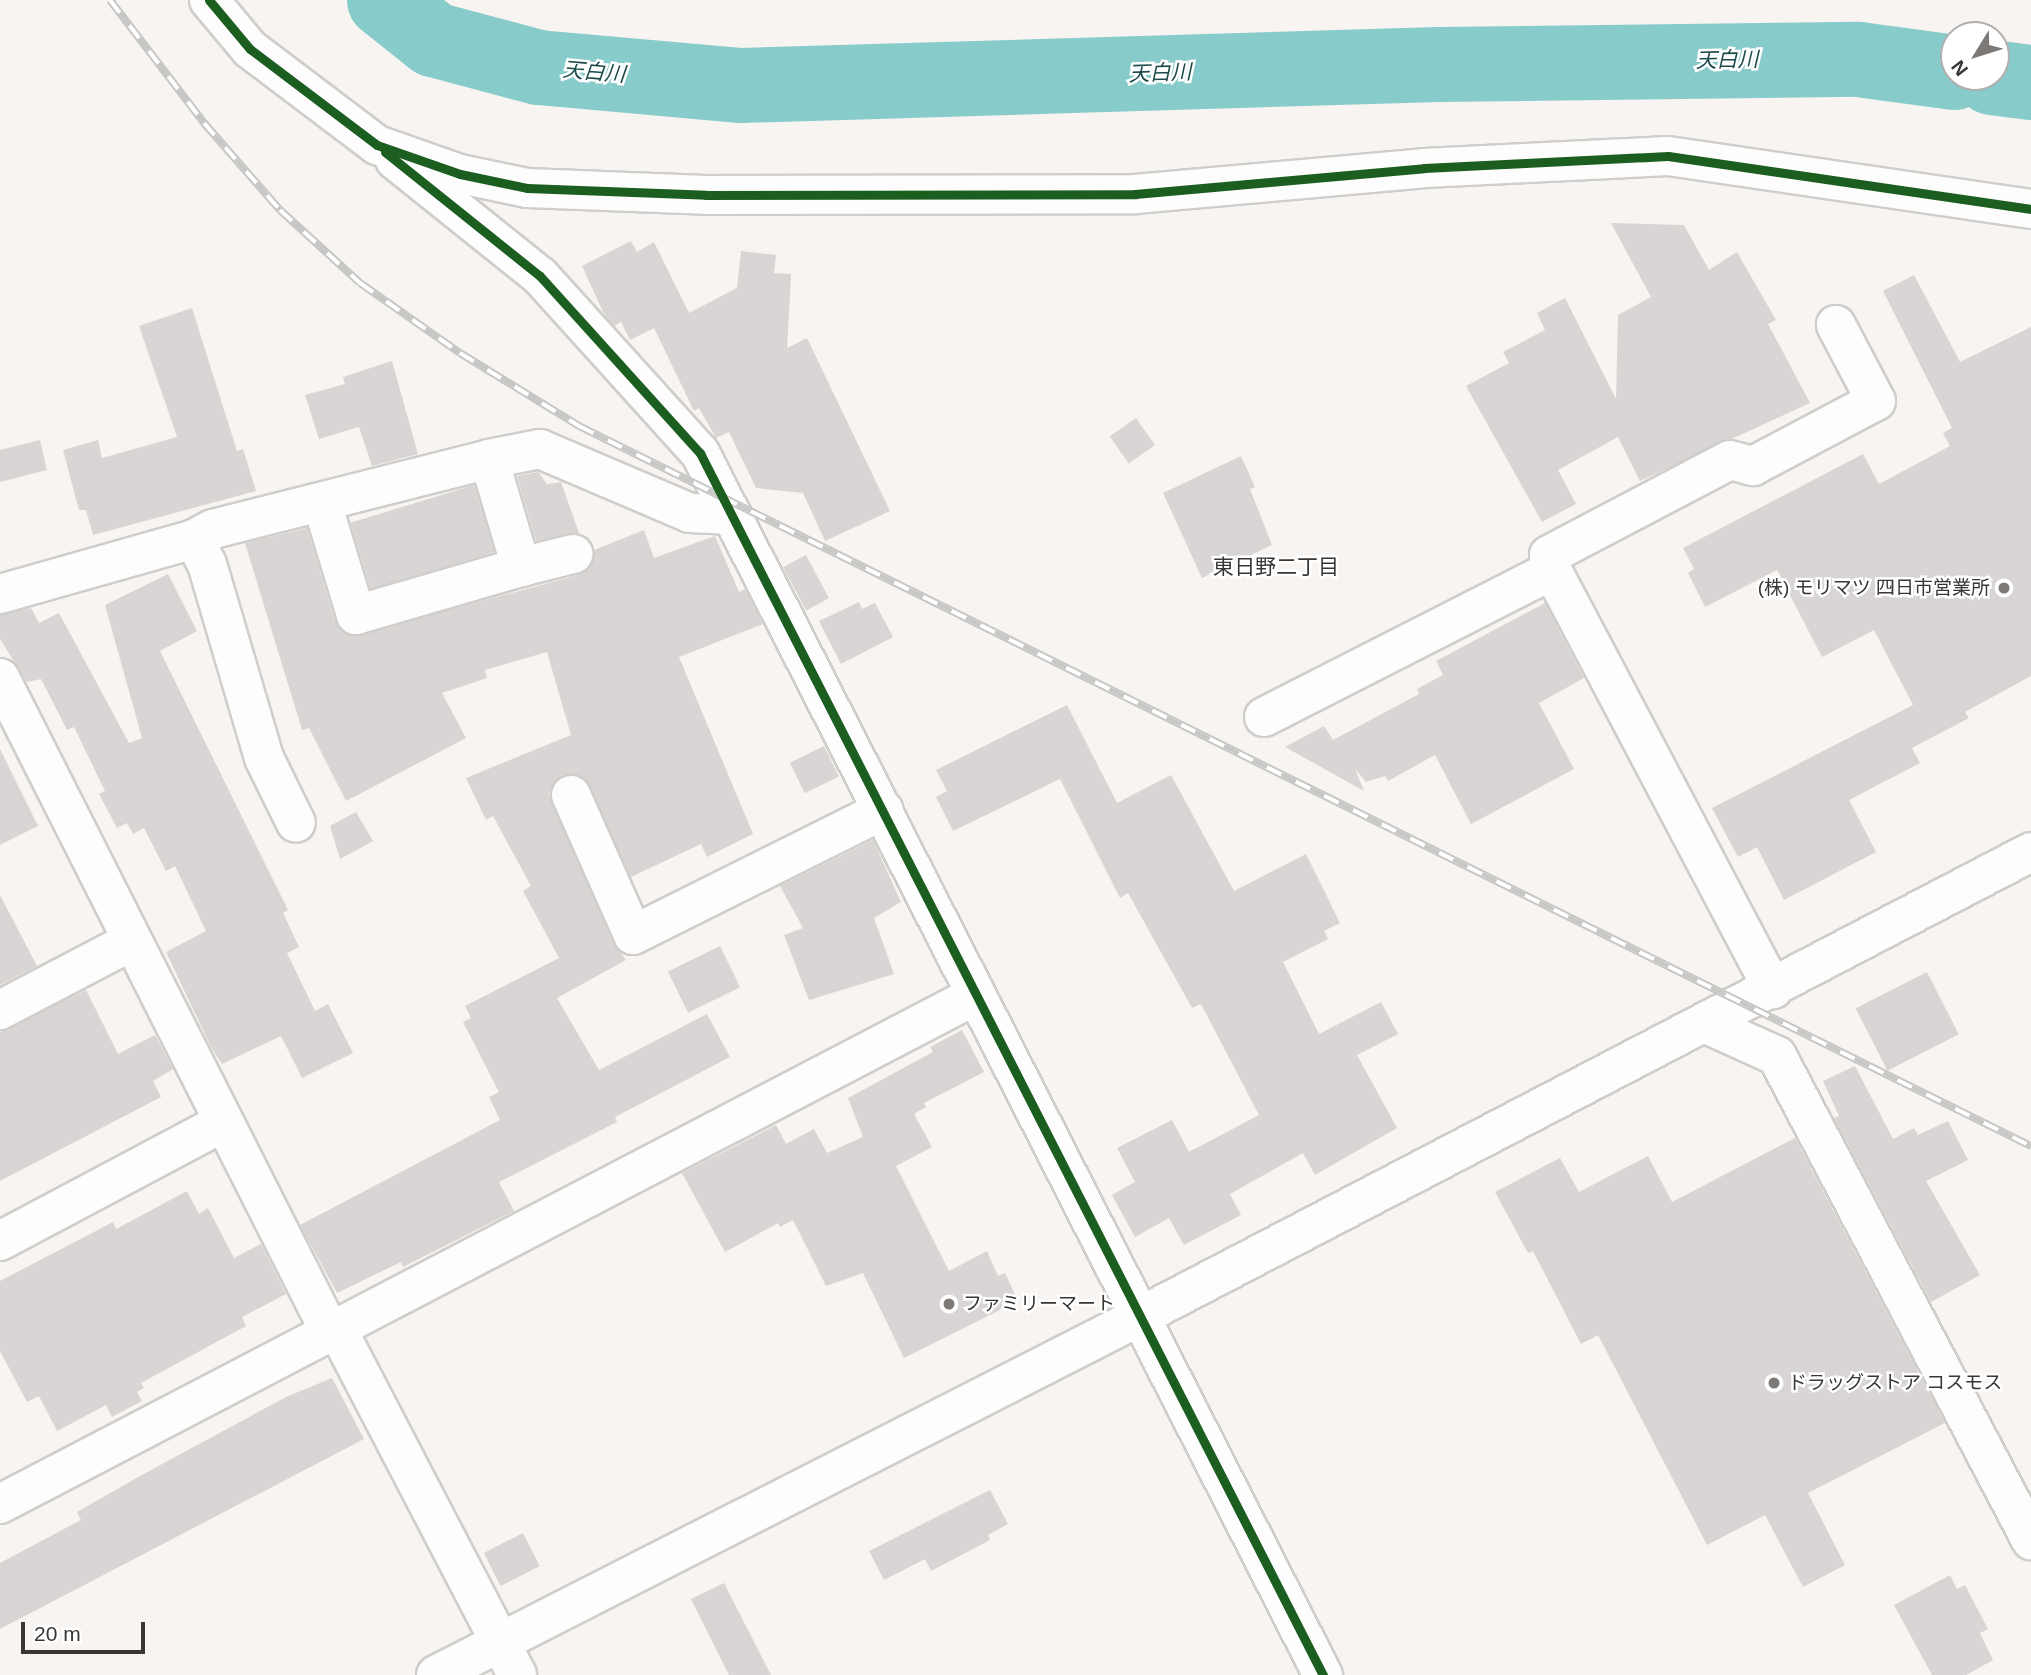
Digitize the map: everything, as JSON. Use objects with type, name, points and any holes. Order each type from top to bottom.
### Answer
[{"type":"street","points":[[209,0],[250,48],[377,145],[540,276],[683,429],[732,515],[884,810],[1139,1317],[1324,1675]]},
{"type":"street","points":[[377,145],[460,174],[527,188],[706,195],[1135,194],[1424,168],[1668,156],[2031,209]]},
{"type":"street","points":[[1773,989],[1552,570],[1549,555],[1730,460],[1753,466],[1876,401],[1836,325]]},
{"type":"street","points":[[0,594],[194,539],[213,529],[489,459],[540,449],[690,513],[732,515]]},
{"type":"street","points":[[489,459],[521,568]]},
{"type":"street","points":[[322,503],[356,615],[573,554]]},
{"type":"street","points":[[194,539],[207,564],[264,758],[296,823]]},
{"type":"street","points":[[1264,717],[1552,570]]},
{"type":"street","points":[[0,678],[13,735],[130,942],[222,1122],[508,1658]]},
{"type":"street","points":[[571,794],[634,936],[884,810]]},
{"type":"street","points":[[436,1675],[508,1658],[1139,1317],[1773,989],[2031,852]]},
{"type":"street","points":[[0,1010],[130,942]]},
{"type":"street","points":[[0,1504],[976,995]]},
{"type":"street","points":[[1704,1023],[1777,1056],[2031,1540]]},
{"type":"street","points":[[0,1241],[222,1122]]},
{"type":"building","points":[[1611,223],[1684,225],[1709,270],[1737,252],[1776,320],[1768,324],[1810,403],[1640,481],[1618,437],[1558,470],[1576,504],[1542,522],[1466,386],[1509,363],[1503,352],[1545,330],[1537,313],[1565,298],[1616,399],[1618,315],[1651,297]]},
{"type":"building","points":[[631,241],[637,252],[654,242],[689,313],[737,288],[741,251],[776,255],[774,273],[791,274],[787,348],[807,338],[890,511],[825,541],[803,493],[756,488],[729,432],[716,438],[699,408],[694,411],[654,328],[630,340],[621,322],[614,326],[603,312],[582,266]]},
{"type":"building","points":[[1914,275],[1960,362],[2031,327],[2031,676],[1965,712],[1969,718],[1912,748],[1920,763],[1849,800],[1876,852],[1784,900],[1757,847],[1738,857],[1712,808],[1913,705],[1874,630],[1822,657],[1777,570],[1705,607],[1688,573],[1694,569],[1683,548],[1863,454],[1879,484],[1950,446],[1943,433],[1952,428],[1883,291]]},
{"type":"building","points":[[192,308],[237,451],[243,449],[256,491],[93,535],[86,510],[79,510],[63,450],[98,440],[102,458],[177,437],[139,326]]},
{"type":"building","points":[[392,361],[418,454],[372,466],[359,427],[319,439],[305,395],[345,384],[343,377]]},
{"type":"building","points":[[1136,418],[1155,445],[1129,463],[1110,436]]},
{"type":"building","points":[[40,440],[47,470],[0,482],[0,450]]},
{"type":"building","points":[[1241,456],[1255,487],[1250,489],[1272,545],[1202,578],[1163,493]]},
{"type":"building","points":[[538,472],[547,484],[561,482],[579,533],[536,541],[517,476]]},
{"type":"building","points":[[474,485],[494,552],[371,590],[351,523]]},
{"type":"building","points":[[307,528],[335,621],[352,636],[578,575],[589,569],[594,550],[644,530],[654,558],[715,536],[739,592],[745,589],[763,624],[679,657],[753,834],[707,857],[701,844],[631,877],[584,778],[562,775],[549,793],[613,944],[626,960],[557,998],[599,1070],[707,1014],[730,1057],[615,1117],[617,1122],[499,1182],[514,1211],[403,1267],[401,1262],[337,1293],[300,1225],[500,1120],[489,1097],[499,1092],[463,1022],[471,1018],[465,1006],[559,958],[523,891],[531,886],[493,816],[486,820],[466,778],[571,735],[547,652],[485,670],[487,678],[442,693],[466,738],[346,801],[309,728],[302,730],[245,543]]},
{"type":"building","points":[[806,555],[829,598],[806,610],[783,567]]},
{"type":"building","points":[[168,574],[197,631],[160,651],[288,910],[283,913],[299,947],[287,953],[315,1011],[328,1004],[353,1053],[302,1078],[281,1036],[222,1064],[211,1047],[166,952],[206,931],[175,866],[166,871],[144,828],[133,834],[127,823],[117,828],[99,794],[105,791],[74,727],[67,730],[41,679],[27,682],[0,639],[0,615],[31,608],[39,623],[59,613],[129,743],[142,738],[105,605]]},
{"type":"building","points":[[859,602],[862,609],[875,603],[893,637],[841,664],[819,621]]},
{"type":"building","points":[[1545,603],[1584,678],[1539,703],[1574,769],[1471,824],[1435,755],[1388,781],[1385,776],[1366,782],[1355,769],[1364,791],[1285,747],[1324,726],[1333,740],[1419,694],[1417,689],[1443,675],[1436,661]]},
{"type":"building","points":[[1067,705],[1117,803],[1171,775],[1234,891],[1306,854],[1340,923],[1324,931],[1328,939],[1283,962],[1319,1034],[1381,1002],[1398,1034],[1357,1055],[1397,1128],[1315,1175],[1303,1153],[1230,1194],[1241,1215],[1184,1245],[1169,1218],[1135,1237],[1112,1195],[1135,1182],[1117,1148],[1172,1120],[1189,1152],[1259,1115],[1201,1004],[1192,1008],[1128,893],[1120,898],[1060,779],[953,831],[936,797],[947,791],[936,770]]},
{"type":"building","points":[[824,746],[839,777],[805,793],[790,763]]},
{"type":"building","points":[[0,749],[38,826],[0,845]]},
{"type":"building","points":[[356,812],[373,841],[340,859],[330,826]]},
{"type":"building","points":[[873,840],[901,902],[874,918],[894,974],[809,1000],[784,935],[803,928],[780,886]]},
{"type":"building","points":[[0,895],[37,966],[0,985]]},
{"type":"building","points":[[720,946],[740,987],[688,1013],[668,971]]},
{"type":"building","points":[[1927,972],[1959,1034],[1887,1071],[1856,1008]]},
{"type":"building","points":[[86,990],[118,1054],[155,1035],[173,1069],[153,1081],[161,1097],[0,1181],[0,1032]]},
{"type":"building","points":[[962,1030],[984,1072],[924,1103],[926,1107],[914,1114],[932,1147],[896,1166],[949,1271],[987,1251],[998,1276],[1005,1273],[1018,1301],[904,1358],[863,1273],[826,1286],[793,1220],[780,1227],[778,1223],[725,1252],[682,1173],[776,1125],[786,1144],[814,1129],[827,1153],[863,1137],[848,1098],[933,1052],[930,1047]]},
{"type":"building","points":[[1855,1066],[1893,1139],[1914,1128],[1918,1135],[1948,1121],[1968,1160],[1926,1181],[1980,1275],[1931,1302],[1834,1118],[1839,1116],[1823,1081]]},
{"type":"building","name":"ドラッグストア コスモス","points":[[1795,1138],[1945,1423],[1808,1493],[1845,1565],[1803,1587],[1765,1515],[1707,1545],[1598,1335],[1581,1344],[1533,1251],[1528,1253],[1495,1192],[1560,1158],[1579,1192],[1648,1156],[1672,1202]]},
{"type":"building","points":[[187,1191],[199,1214],[208,1208],[234,1258],[261,1244],[286,1294],[242,1317],[246,1326],[141,1383],[144,1388],[137,1392],[142,1401],[112,1417],[106,1405],[57,1431],[39,1396],[27,1402],[0,1351],[0,1281],[113,1222],[116,1229]]},
{"type":"building","points":[[332,1378],[364,1439],[0,1629],[0,1563],[81,1520],[77,1512],[140,1476],[286,1397]]},
{"type":"building","points":[[990,1490],[1008,1524],[988,1535],[990,1540],[931,1571],[925,1559],[884,1580],[869,1551]]},
{"type":"building","points":[[523,1533],[540,1566],[501,1586],[484,1553]]},
{"type":"building","points":[[1950,1575],[1957,1589],[1965,1585],[1988,1629],[1980,1633],[1993,1660],[1966,1675],[1932,1675],[1894,1605]]},
{"type":"building","points":[[724,1583],[771,1675],[729,1675],[691,1599]]},
{"type":"waterway","name":"天白川","points":[[384,0],[433,39],[538,67],[741,85],[1438,64],[1858,59],[1940,70]]},
{"type":"waterway","name":"天白川","points":[[2010,79],[2031,82]]},
{"type":"railway","points":[[110,0],[204,123],[280,210],[360,283],[460,353],[579,426],[2031,1146]]},
{"type":"cycle path","points":[[209,0],[250,49],[377,145],[460,174],[527,188],[706,195],[1135,194],[1424,168],[1668,156],[2031,209]]},
{"type":"cycle path","points":[[385,152],[540,276],[700,453],[1323,1675]]},
{"type":"place","name":"(株) モリマツ 四日市営業所","points":[[2004,588]]},
{"type":"place","name":"ファミリーマート","points":[[949,1304]]},
{"type":"place","name":"ドラッグストア コスモス","points":[[1774,1383]]},
{"type":"district","name":"東日野二丁目","points":[[1276,567]]}]
